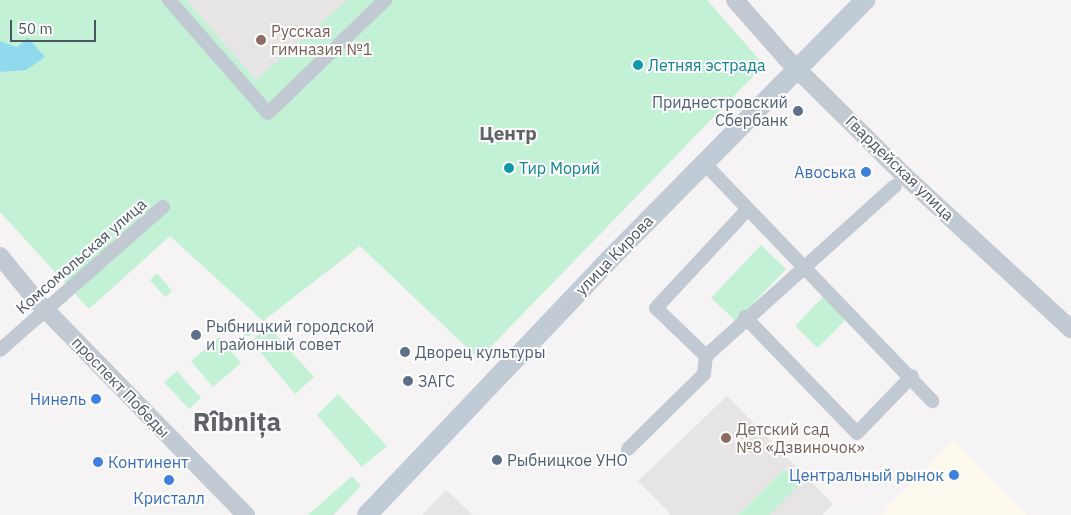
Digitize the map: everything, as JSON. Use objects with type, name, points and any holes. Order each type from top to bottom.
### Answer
[{"type":"main road","name":"улица Кирова","points":[[367,515],[796,67],[865,0]]},
{"type":"street","points":[[169,0],[268,113],[385,0]]},
{"type":"street","name":"Гвардейская улица","points":[[735,0],[796,67],[906,176],[1071,329]]},
{"type":"street","points":[[704,163],[746,211],[805,265],[912,376],[932,401]]},
{"type":"street","points":[[628,448],[704,374],[706,356],[745,317],[895,186]]},
{"type":"street","name":"Комсомольская улица","points":[[0,350],[164,207]]},
{"type":"street","points":[[706,356],[656,308],[746,211]]},
{"type":"street","name":"проспект Победы","points":[[0,256],[46,310],[246,515]]},
{"type":"street","points":[[745,317],[857,433],[912,376]]},
{"type":"shaded area","name":"Русская гимназия №1","points":[[186,0],[347,0],[256,80]]},
{"type":"shaded area","name":"Детский сад №8 «Дзвиночок»","points":[[727,396],[833,504],[822,515],[671,515],[638,481]]},
{"type":"shaded area","name":"Центральный рынок","points":[[954,440],[1027,515],[880,515],[904,491]]},
{"type":"shaded area","points":[[446,490],[473,515],[422,515]]},
{"type":"green space","points":[[0,0],[186,0],[256,80],[347,0],[707,0],[764,65],[479,359],[360,246],[263,321],[170,236],[89,309],[0,212]]},
{"type":"green space","points":[[761,245],[786,269],[736,321],[711,298]]},
{"type":"green space","points":[[157,273],[172,291],[165,297],[150,280]]},
{"type":"green space","points":[[823,297],[846,319],[818,348],[795,326]]},
{"type":"green space","points":[[244,322],[250,322],[254,329],[250,336],[244,336],[240,332],[240,326]]},
{"type":"green space","points":[[268,326],[314,377],[295,394],[251,341]]},
{"type":"green space","points":[[219,337],[241,363],[213,387],[191,361]]},
{"type":"green space","points":[[177,371],[201,398],[189,409],[164,382]]},
{"type":"green space","points":[[338,394],[387,446],[362,467],[317,415]]},
{"type":"green space","points":[[784,469],[800,484],[769,515],[738,515]]},
{"type":"green space","points":[[352,476],[361,486],[333,515],[308,515]]},
{"type":"water","points":[[28,38],[45,57],[26,70],[0,72],[0,41],[17,47]]},
{"type":"place","name":"Русская гимназия №1","points":[[261,40]]},
{"type":"place","name":"Летняя эстрада","points":[[638,65]]},
{"type":"place","name":"Приднестровский Сбербанк","points":[[798,111]]},
{"type":"place","name":"Тир Морий","points":[[509,168]]},
{"type":"place","name":"Авоська","points":[[866,172]]},
{"type":"place","name":"Рыбницкий городской и районный совет","points":[[196,335]]},
{"type":"place","name":"Дворец культуры","points":[[405,352]]},
{"type":"place","name":"ЗАГС","points":[[408,381]]},
{"type":"place","name":"Нинель","points":[[96,399]]},
{"type":"place","name":"Детский сад №8 «Дзвиночок»","points":[[726,438]]},
{"type":"place","name":"Рыбницкое УНО","points":[[497,460]]},
{"type":"place","name":"Континент","points":[[98,462]]},
{"type":"place","name":"Центральный рынок","points":[[954,475]]},
{"type":"place","name":"Кристалл","points":[[169,480]]},
{"type":"district","name":"Центр","points":[[508,134]]},
{"type":"district","name":"Rîbnița","points":[[237,422]]}]
